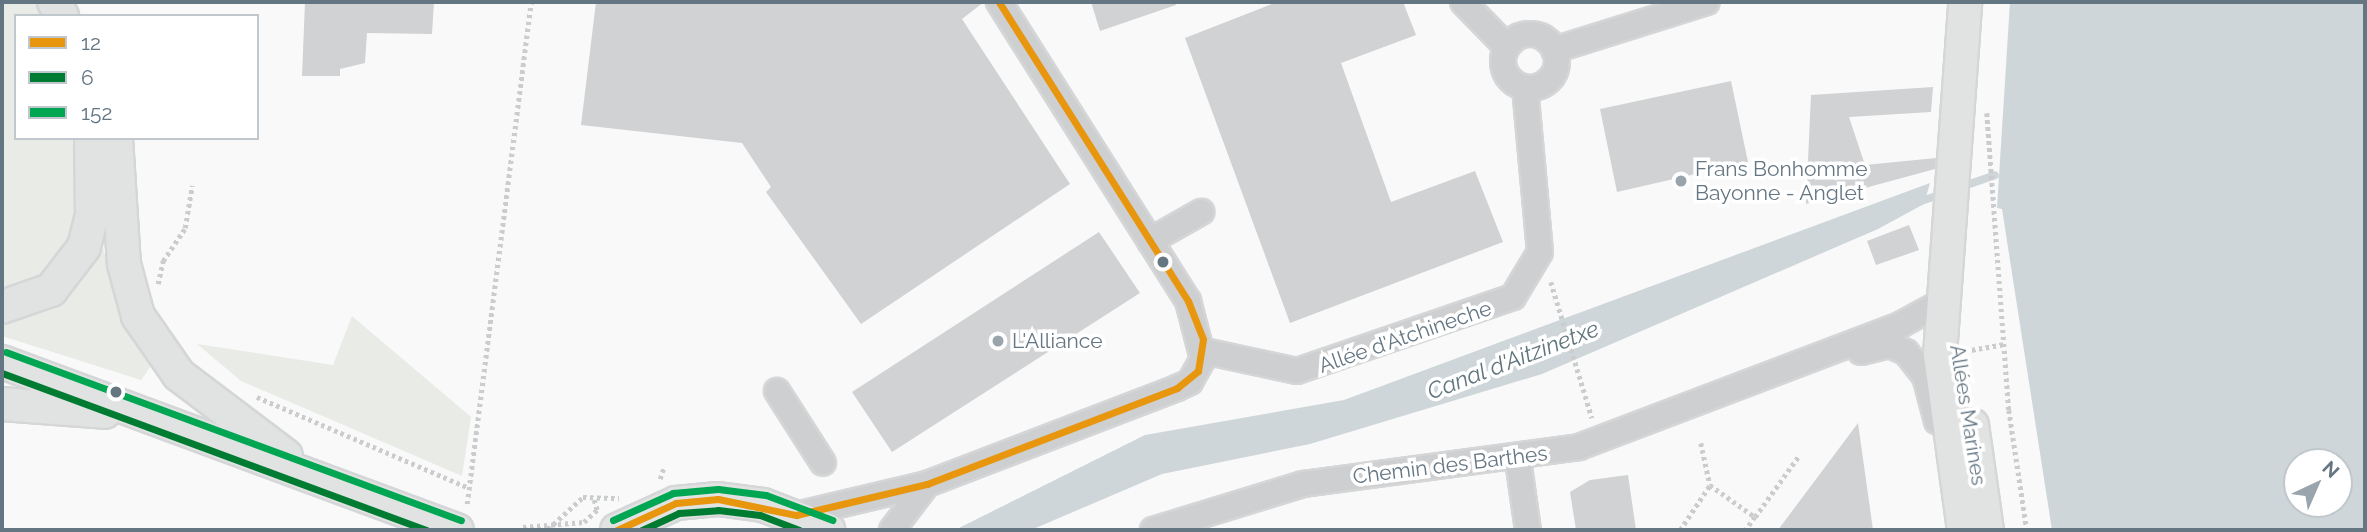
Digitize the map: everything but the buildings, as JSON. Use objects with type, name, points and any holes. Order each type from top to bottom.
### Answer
[{"type":"main road","name":"Allées Marines","points":[[1965,2],[1948,202],[1944,301],[1961,352],[1971,525]]},
{"type":"main road","points":[[2,307],[51,290],[84,247],[92,216],[91,140]]},
{"type":"main road","points":[[116,140],[124,264],[138,316],[159,352],[180,375],[313,476]]},
{"type":"main road","points":[[2,362],[313,476],[462,518]]},
{"type":"main road","points":[[2,404],[141,415]]},
{"type":"main road","points":[[617,530],[677,503],[704,500],[796,514],[828,530]]},
{"type":"street","points":[[796,514],[927,484],[1177,388],[1198,371],[1204,351],[1188,301],[999,2]]},
{"type":"street","points":[[1463,2],[1506,46],[1508,77],[1525,88],[1551,77],[1555,50]]},
{"type":"street","points":[[1555,50],[1606,29],[1707,2]]},
{"type":"street","points":[[1506,46],[1531,34],[1555,50]]},
{"type":"street","name":"Allée d'Atchineche","points":[[1204,351],[1297,372],[1513,298],[1540,252],[1525,88]]},
{"type":"street","points":[[1150,241],[1201,212]]},
{"type":"street","name":"Chemin des Barthes","points":[[1153,530],[1303,484],[1518,460],[1600,440],[1782,371],[1944,301]]},
{"type":"street","name":"Chemin des Barthes","points":[[1782,371],[1890,345],[1906,352],[1925,376],[1971,525]]},
{"type":"street","points":[[777,391],[824,463]]},
{"type":"street","points":[[1518,460],[1528,530]]},
{"type":"street","points":[[892,530],[927,484]]},
{"type":"path","points":[[462,518],[469,488],[531,2]]},
{"type":"path","points":[[1988,143],[1991,211],[2027,530]]},
{"type":"path","points":[[157,288],[163,261],[191,210],[192,186]]},
{"type":"path","points":[[1557,303],[1578,379],[1600,440]]},
{"type":"path","points":[[243,390],[469,488]]},
{"type":"path","points":[[1701,443],[1710,485],[1755,517]]},
{"type":"path","points":[[1746,530],[1798,457]]},
{"type":"path","points":[[1680,530],[1710,485]]},
{"type":"path","points":[[523,527],[548,529],[584,522],[597,510],[593,497],[583,497],[548,529]]},
{"type":"shaded area","points":[[2,2],[38,2],[42,14],[14,14],[14,140],[74,140],[80,198],[60,264],[19,288],[2,286]]},
{"type":"shaded area","points":[[102,243],[116,300],[153,363],[141,380],[2,336],[2,316],[56,302],[77,285]]},
{"type":"shaded area","points":[[352,316],[471,417],[462,476],[241,381],[197,344],[333,365]]},
{"type":"water","points":[[2010,2],[2365,2],[2365,530],[2052,530],[2002,209],[1997,208]]},
{"type":"water","points":[[1930,183],[1924,204],[1878,229],[1542,374],[1310,444],[1162,474],[1031,530],[955,530],[1145,435],[1344,400]]},
{"type":"waterway","name":"Canal d'Aitzinetxe","points":[[1958,188],[1995,175]]},
{"type":"waterway","name":"Canal d'Aitzinetxe","points":[[1918,202],[1946,193]]},
{"type":"transit line","name":"12","points":[[617,530],[676,503],[718,499],[796,515],[927,484],[1177,388],[1198,371],[1203,339],[1188,301],[999,2]]},
{"type":"transit line","name":"152","points":[[6,352],[461,520]]},
{"type":"transit line","name":"6","points":[[2,373],[427,530]]},
{"type":"transit line","name":"152","points":[[613,520],[673,493],[718,489],[766,495],[832,520]]},
{"type":"transit line","name":"6","points":[[642,530],[679,513],[718,510],[760,515],[799,530]]},
{"type":"place","name":"Frans Bonhomme Bayonne - Anglet","points":[[1681,181]]},
{"type":"place","name":"L'Alliance","points":[[998,341]]}]
